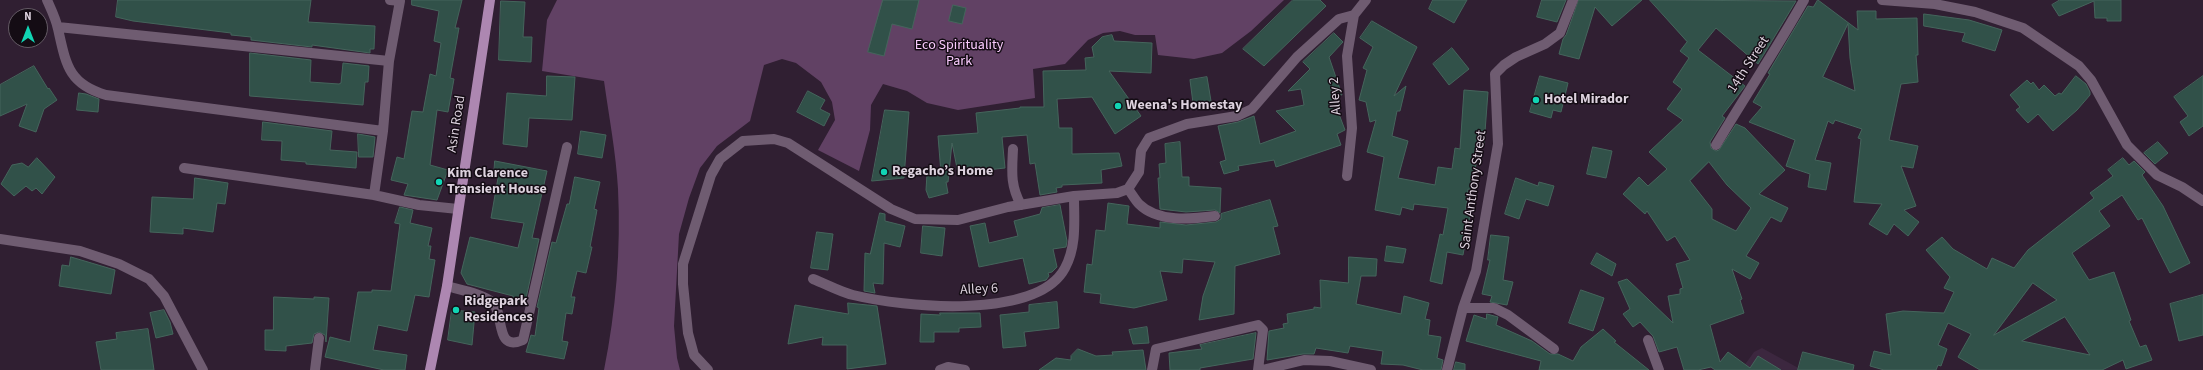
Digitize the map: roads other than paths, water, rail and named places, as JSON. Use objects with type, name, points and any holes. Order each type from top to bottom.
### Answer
[{"type":"main road","name":"Asin Road","points":[[430,370],[447,286],[490,0]]},
{"type":"street","points":[[47,0],[58,27],[68,70],[79,83],[93,92],[106,95],[383,131]]},
{"type":"street","points":[[374,195],[383,131],[389,61],[400,1],[390,0]]},
{"type":"street","points":[[708,370],[694,354],[688,333],[683,284],[683,264],[711,175],[720,159],[743,141],[774,139],[788,142],[890,209],[915,219],[958,220],[1021,205],[1074,196],[1117,193],[1128,189],[1139,172],[1141,151],[1149,138],[1186,124],[1237,116],[1252,109],[1297,56],[1339,19],[1354,15],[1366,0]]},
{"type":"street","name":"Saint Anthony Street","points":[[1446,370],[1463,308],[1476,271],[1498,144],[1495,74],[1504,65],[1516,57],[1545,44],[1560,33],[1573,0]]},
{"type":"street","name":"14th Street","points":[[1716,145],[1753,82],[1775,52],[1804,0]]},
{"type":"street","points":[[1882,0],[1935,4],[1976,12],[2023,28],[2079,66],[2091,80],[2127,145],[2157,175],[2182,187],[2203,201]]},
{"type":"street","name":"Alley 2","points":[[1347,176],[1352,128],[1347,56],[1354,15]]},
{"type":"street","points":[[58,27],[389,61]]},
{"type":"street","points":[[447,286],[478,295],[492,302],[496,308],[504,337],[509,342],[516,344],[523,340],[568,147]]},
{"type":"street","points":[[1013,149],[1013,191],[1021,205]]},
{"type":"street","points":[[184,168],[374,195],[420,204],[458,209]]},
{"type":"street","points":[[1128,189],[1139,205],[1168,218],[1192,219],[1215,216]]},
{"type":"street","name":"Alley 6","points":[[814,279],[852,295],[903,303],[953,306],[1001,304],[1034,295],[1053,282],[1065,269],[1071,253],[1074,238],[1074,196]]},
{"type":"street","points":[[0,239],[80,251],[119,264],[149,279],[164,296],[203,370]]},
{"type":"street","points":[[1463,308],[1494,308],[1508,315],[1554,349]]},
{"type":"street","points":[[1152,370],[1156,349],[1258,325],[1263,330],[1263,336],[1258,370]]},
{"type":"street","points":[[315,370],[320,338]]},
{"type":"street","points":[[1648,340],[1659,370]]},
{"type":"street","points":[[1262,370],[1304,360],[1330,361],[1371,370]]},
{"type":"street","points":[[940,370],[948,367],[964,370]]},
{"type":"place","name":"Hotel Mirador","points":[[1536,100]]},
{"type":"place","name":"Weena's Homestay","points":[[1118,106]]},
{"type":"place","name":"Regacho’s Home","points":[[884,172]]},
{"type":"place","name":"Kim Clarence Transient House","points":[[439,182]]},
{"type":"place","name":"Ridgepark Residences","points":[[456,310]]},
{"type":"park label","name":"Eco Spirituality Park","points":[[959,54]]}]
